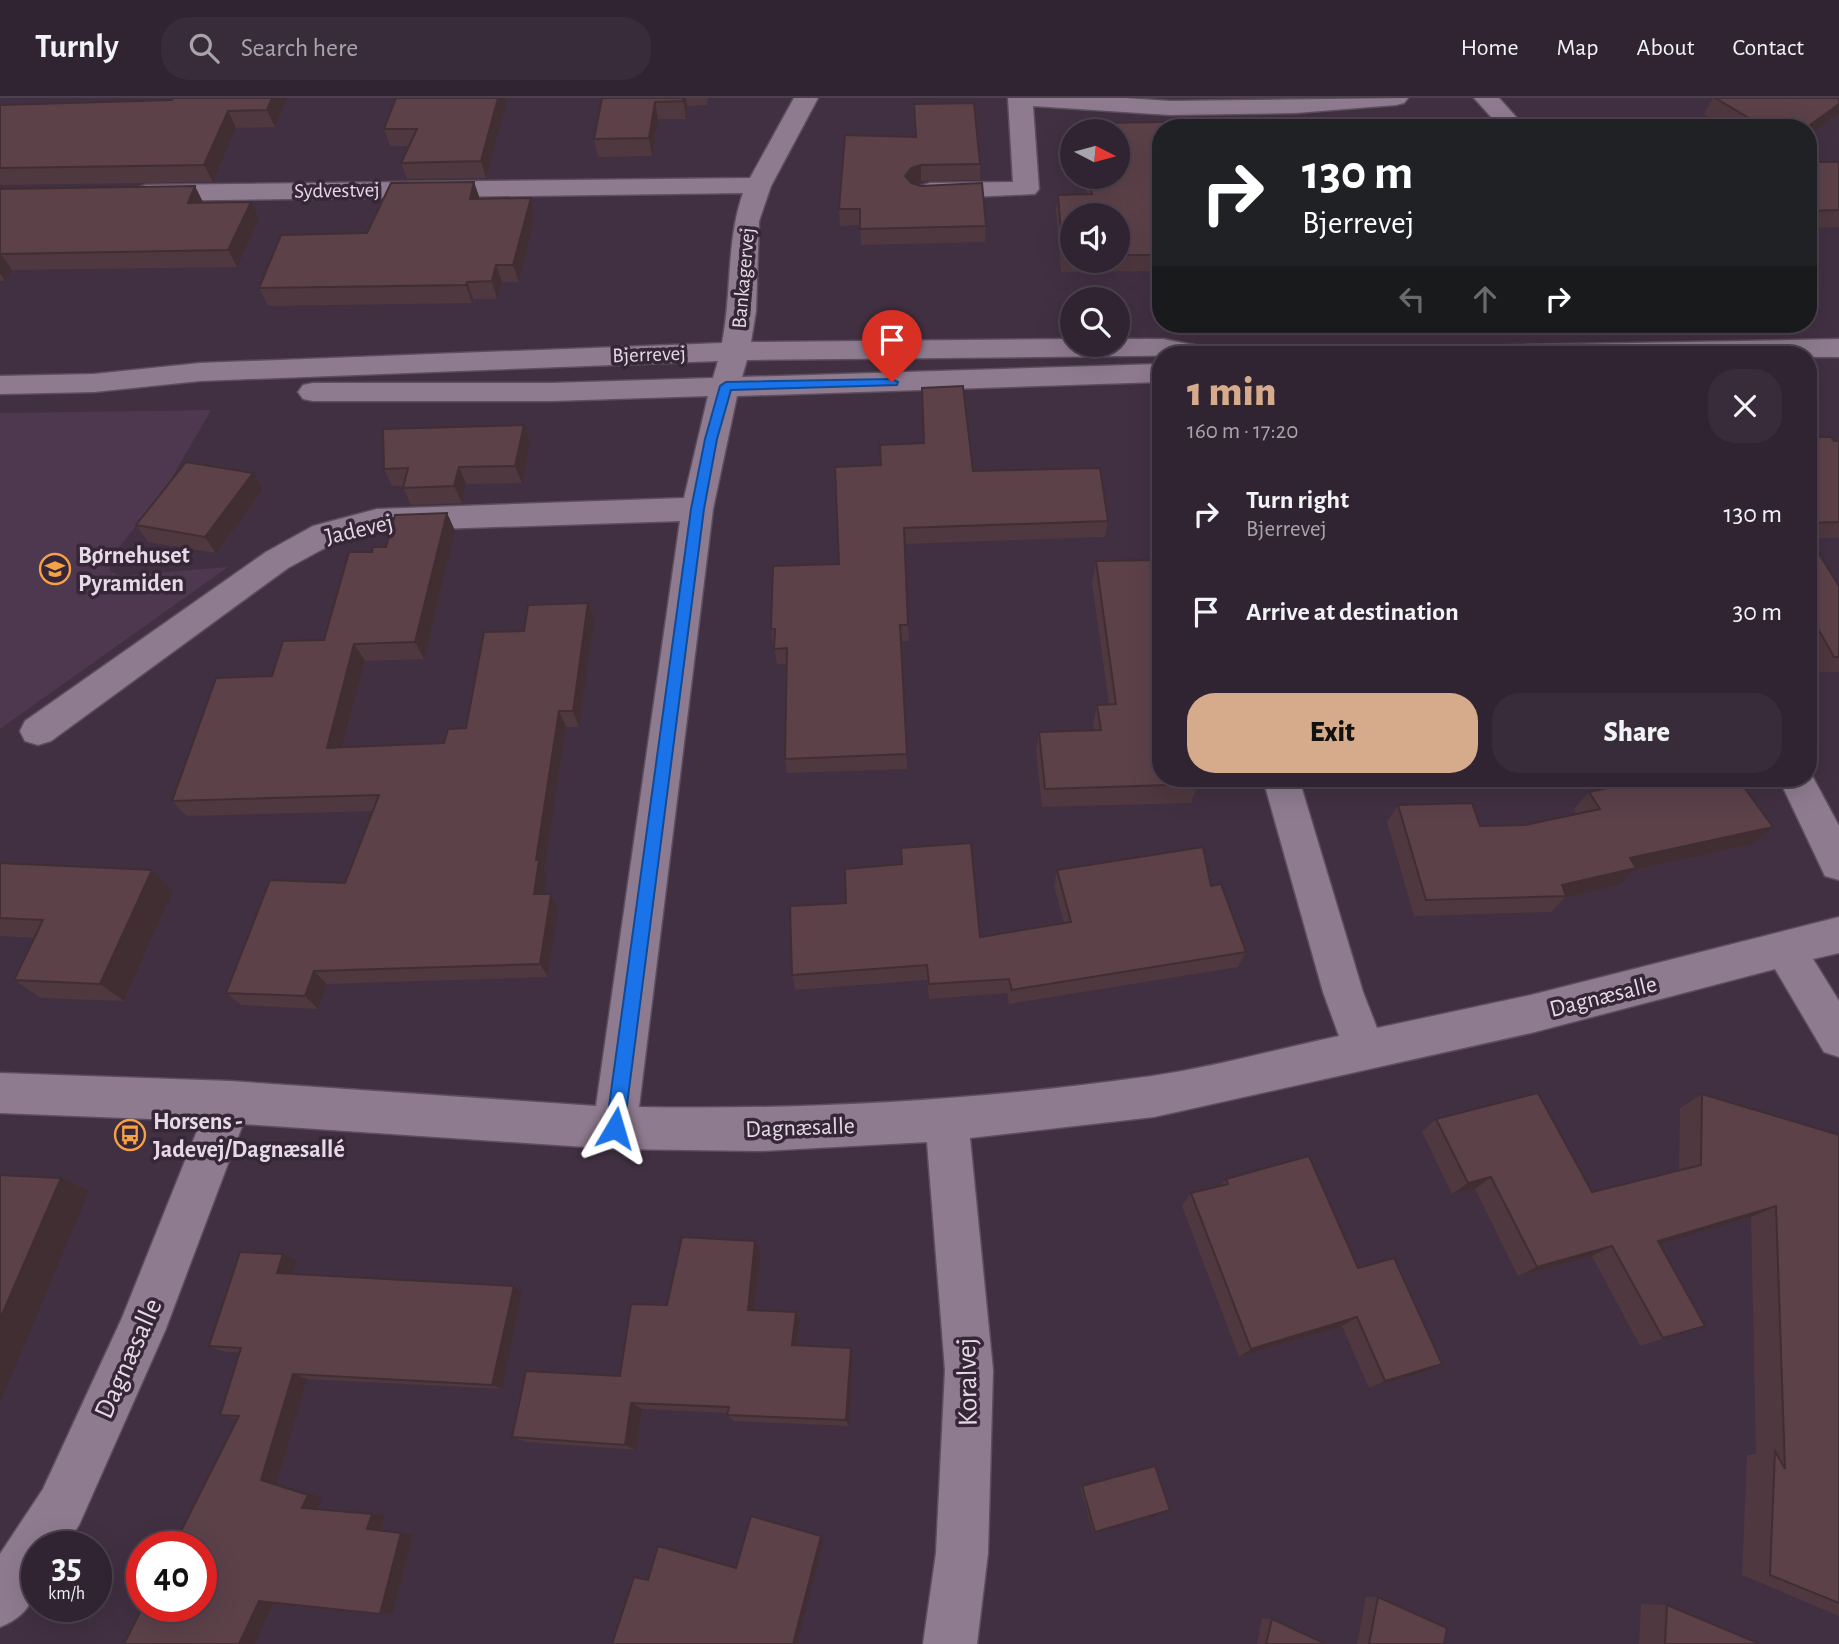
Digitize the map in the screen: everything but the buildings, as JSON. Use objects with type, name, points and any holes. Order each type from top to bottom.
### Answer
[{"type":"street","name":"Bankagervej","points":[[726,386],[736,351],[742,311],[746,221],[758,186],[806,98]]},
{"type":"street","points":[[921,192],[1027,189],[1021,98],[1300,117],[1396,98]]},
{"type":"street","points":[[1486,98],[1506,119]]},
{"type":"street","name":"Sydvestvej","points":[[125,194],[712,184],[758,186]]},
{"type":"street","name":"Bjerrevej","points":[[0,386],[94,383],[200,372],[736,351],[1152,348]]},
{"type":"street","points":[[1817,348],[1839,348]]},
{"type":"street","name":"Bjerrevej","points":[[94,383],[190,393],[552,392],[1152,373]]},
{"type":"street","points":[[615,1128],[697,509],[711,439],[726,386]]},
{"type":"street","name":"Jadevej","points":[[38,731],[276,560],[324,534],[377,520],[697,509]]},
{"type":"street","points":[[1283,787],[1343,992],[1365,1050]]},
{"type":"street","points":[[1801,787],[1839,864]]},
{"type":"street","name":"Dagnæsalle","points":[[0,1093],[230,1102],[615,1128],[760,1130],[947,1120],[1154,1096],[1531,1014],[1839,935]]},
{"type":"street","points":[[1784,949],[1839,1038]]},
{"type":"street","name":"Dagnæsalle","points":[[0,1601],[61,1507],[141,1331],[230,1102]]},
{"type":"street","name":"Koralvej","points":[[947,1120],[969,1370],[962,1553],[950,1644]]},
{"type":"shaded area","name":"Børnehuset Pyramiden","points":[[211,410],[166,488],[109,560],[110,571],[120,576],[228,567],[0,729],[0,413]]},
{"type":"place","name":"Børnehuset Pyramiden","points":[[55,569]]},
{"type":"place","name":"Horsens - Jadevej/Dagnæsallé","points":[[130,1135]]},
{"type":"route","points":[[615,1128],[697,509],[714,425],[726,386],[892,382]]}]
